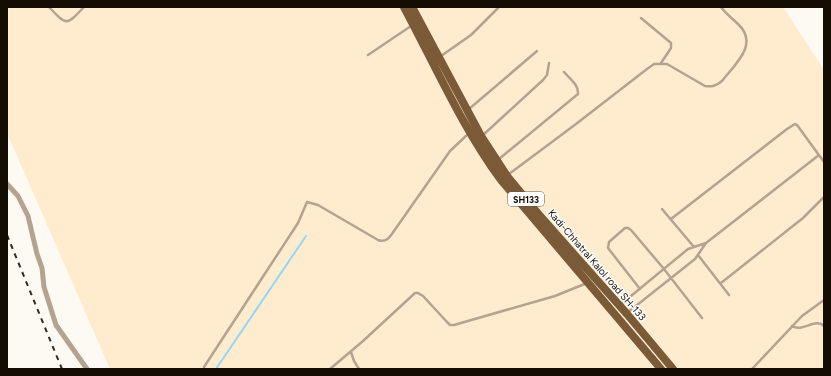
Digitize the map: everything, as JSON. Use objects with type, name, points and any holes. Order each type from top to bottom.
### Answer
[{"type":"main road","name":"Kadi-Chhatral Kalol road SH-133","points":[[404,7],[470,132],[497,160],[507,176],[673,369]]},
{"type":"main road","name":"Kadi-Chhatral Kalol road SH-133","points":[[412,7],[467,110],[478,139],[501,180],[662,369]]},
{"type":"street","points":[[7,184],[18,196],[28,216],[42,268],[44,287],[56,325],[87,369]]},
{"type":"lane","points":[[49,7],[62,21],[66,21],[74,17],[84,7]]},
{"type":"lane","points":[[439,58],[471,35],[499,7]]},
{"type":"lane","points":[[507,176],[654,64],[667,64],[705,86],[712,87],[722,81],[745,51],[747,44],[745,31],[721,7]]},
{"type":"lane","points":[[641,18],[671,43],[671,48],[661,63]]},
{"type":"lane","points":[[368,55],[413,25]]},
{"type":"lane","points":[[467,110],[537,51]]},
{"type":"lane","points":[[478,139],[543,80],[547,75],[549,63]]},
{"type":"lane","points":[[497,160],[578,94],[577,86],[564,72]]},
{"type":"lane","points":[[671,219],[792,125],[797,125],[824,162]]},
{"type":"lane","points":[[204,367],[298,223],[308,202],[318,205],[381,242],[386,241],[450,151],[470,132]]},
{"type":"lane","points":[[627,314],[696,260],[706,243],[819,155]]},
{"type":"lane","points":[[721,283],[803,218],[824,197]]},
{"type":"lane","points":[[662,208],[694,247]]},
{"type":"lane","points":[[640,289],[608,248],[609,242],[625,228],[631,230],[702,318]]},
{"type":"lane","points":[[620,306],[688,249],[706,243]]},
{"type":"lane","points":[[698,255],[729,295]]},
{"type":"lane","points":[[330,369],[351,352],[415,293],[424,296],[450,325],[454,325],[555,296],[588,282]]},
{"type":"lane","points":[[752,369],[802,316],[824,300]]},
{"type":"lane","points":[[792,326],[799,329],[817,322],[824,326]]},
{"type":"lane","points":[[351,352],[359,369]]},
{"type":"shaded area","points":[[7,7],[783,7],[824,70],[824,369],[110,369],[7,133]]},
{"type":"waterway","points":[[216,369],[306,236]]},
{"type":"railway","points":[[7,235],[62,369]]}]
